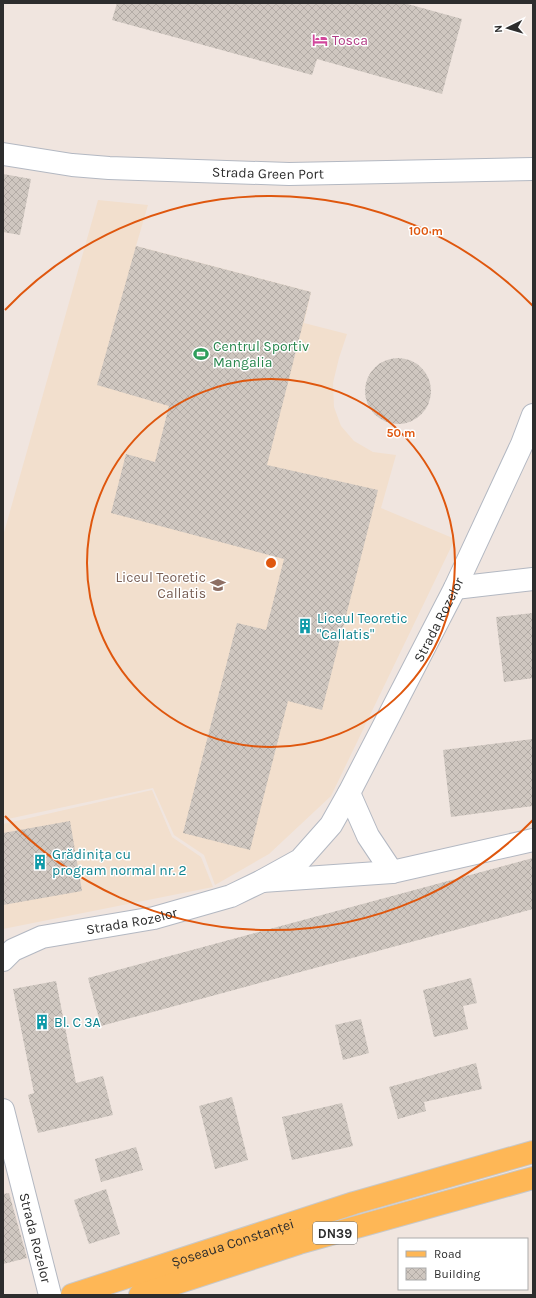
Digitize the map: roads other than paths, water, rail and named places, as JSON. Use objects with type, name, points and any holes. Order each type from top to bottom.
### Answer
[{"type":"main road","name":"Șoseaua Constanței","points":[[72,1295],[354,1203],[533,1152]]},
{"type":"main road","name":"Șoseaua Constanței","points":[[140,1295],[299,1243],[533,1178]]},
{"type":"street","name":"Strada Green Port","points":[[3,154],[72,165],[109,168],[281,174],[533,169]]},
{"type":"street","name":"Strada Rozelor","points":[[3,960],[12,950],[42,938],[154,918],[231,896],[300,860],[331,825],[349,793],[455,588],[527,444],[533,415]]},
{"type":"street","points":[[455,588],[533,579]]},
{"type":"street","points":[[349,793],[368,836],[392,872]]},
{"type":"street","name":"Strada Rozelor","points":[[262,881],[392,872],[533,840]]},
{"type":"street","name":"Strada Rozelor","points":[[3,1110],[50,1295]]},
{"type":"place","name":"Tosca","points":[[320,40]]},
{"type":"place","name":"Centrul Sportiv Mangalia","points":[[201,354]]},
{"type":"place","name":"Liceul Teoretic Callatis","points":[[218,585]]},
{"type":"place","name":"Liceul Teoretic \"Callatis\"","points":[[305,626]]},
{"type":"place","name":"Grădinița cu program normal nr. 2","points":[[40,862]]},
{"type":"place","name":"Bl. C 3A","points":[[42,1022]]}]
